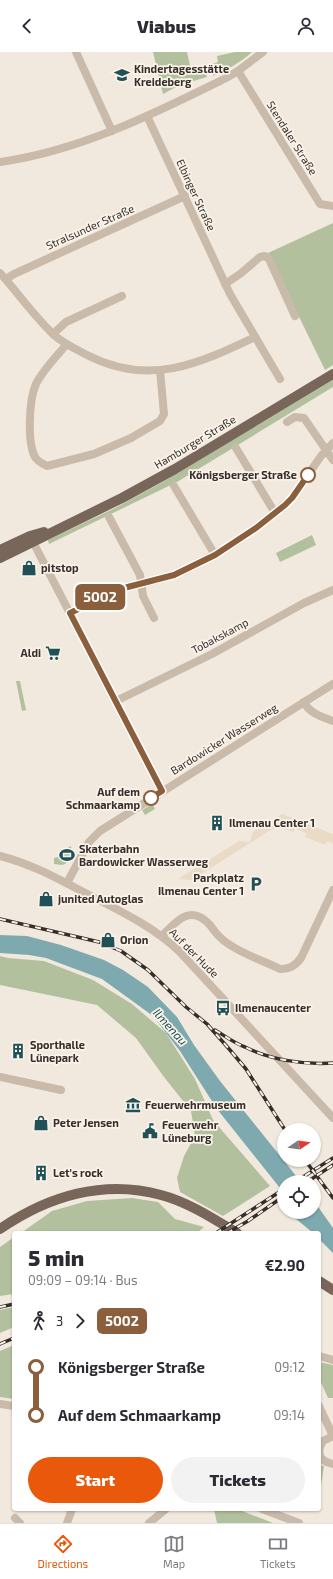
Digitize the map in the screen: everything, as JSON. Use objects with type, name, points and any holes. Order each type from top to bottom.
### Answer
[{"type":"main road","name":"Hamburger Straße","points":[[65,526],[122,498],[175,469],[333,374]]},
{"type":"main road","points":[[0,558],[65,526]]},
{"type":"main road","points":[[0,550],[30,536],[65,526]]},
{"type":"main road","points":[[0,1229],[29,1210],[58,1198],[83,1192],[109,1189],[131,1190],[162,1195],[199,1211],[234,1231]]},
{"type":"main road","points":[[321,1283],[333,1290]]},
{"type":"street","points":[[76,52],[112,131]]},
{"type":"street","points":[[0,162],[60,149],[112,131],[147,116],[238,71],[263,52]]},
{"type":"street","name":"Stendaler Straße","points":[[238,71],[320,204],[333,206]]},
{"type":"street","name":"Elbinger Straße","points":[[147,116],[225,284],[280,379]]},
{"type":"street","name":"Stralsunder Straße","points":[[3,276],[14,274],[185,196]]},
{"type":"street","points":[[225,284],[240,274],[260,257],[265,256],[269,259],[295,316]]},
{"type":"street","points":[[3,276],[53,334],[66,345],[98,361],[132,369],[160,370],[184,367],[200,362],[255,337]]},
{"type":"street","points":[[53,334],[66,322],[122,296]]},
{"type":"street","points":[[66,345],[36,384],[30,405],[31,444],[37,460],[47,466],[94,454],[131,438],[160,421],[164,414],[160,370]]},
{"type":"street","points":[[287,422],[295,417],[304,418],[333,460]]},
{"type":"street","points":[[70,613],[108,594],[130,586],[174,575],[215,555],[256,528],[292,498],[326,450],[333,443]]},
{"type":"street","points":[[236,448],[275,513]]},
{"type":"street","points":[[174,486],[215,555]]},
{"type":"street","points":[[109,517],[140,575],[143,596],[154,618]]},
{"type":"street","points":[[33,542],[162,791]]},
{"type":"street","name":"Tobakskamp","points":[[116,701],[212,654],[304,603],[333,590]]},
{"type":"street","name":"Bardowicker Wasserweg","points":[[67,884],[89,842],[94,836],[111,823],[333,684]]},
{"type":"street","points":[[304,702],[307,708],[312,712],[333,721]]},
{"type":"street","name":"Auf der Hude","points":[[0,856],[32,866],[140,921],[162,936],[180,951],[333,1118]]},
{"type":"street","points":[[162,936],[181,918],[189,915],[195,915],[206,921],[221,939],[231,946],[280,969],[287,969],[297,964],[301,958],[333,890]]},
{"type":"street","points":[[0,1077],[61,1090]]},
{"type":"street","points":[[321,1357],[333,1360]]},
{"type":"street","points":[[0,1404],[12,1406]]},
{"type":"street","points":[[321,1410],[333,1436],[323,1441],[321,1444]]},
{"type":"street","points":[[321,1460],[333,1464]]},
{"type":"street","points":[[67,1523],[71,1511]]},
{"type":"street","points":[[149,1523],[164,1511]]},
{"type":"street","points":[[267,1511],[298,1523]]},
{"type":"green space","points":[[153,52],[187,52],[191,70],[205,68],[207,77],[180,85],[163,94]]},
{"type":"green space","points":[[235,52],[252,52],[234,66],[213,76],[211,64],[218,62],[217,56]]},
{"type":"green space","points":[[333,223],[333,365],[325,370],[268,253]]},
{"type":"green space","points":[[333,380],[333,387],[177,482],[49,544],[48,540],[115,508],[161,483]]},
{"type":"green space","points":[[312,535],[316,545],[280,562],[276,553]]},
{"type":"green space","points":[[16,681],[20,681],[26,710],[22,711]]},
{"type":"green space","points":[[152,804],[155,809],[145,815],[142,810]]},
{"type":"green space","name":"Skaterbahn Bardowicker Wasserweg","points":[[71,846],[71,855],[69,860],[62,865],[54,864],[54,858],[61,856],[67,848]]},
{"type":"green space","points":[[0,956],[44,961],[93,980],[132,1004],[166,1033],[195,1079],[213,1120],[270,1186],[223,1216],[180,1192],[177,1178],[184,1156],[195,1136],[191,1111],[136,1038],[97,1005],[0,985]]},
{"type":"green space","points":[[132,1198],[158,1202],[175,1219],[204,1227],[199,1231],[24,1231],[52,1211],[87,1201]]},
{"type":"green space","points":[[12,1238],[12,1294],[0,1296],[0,1247]]},
{"type":"green space","points":[[12,1307],[12,1328],[0,1333],[0,1310]]},
{"type":"green space","points":[[12,1346],[12,1399],[0,1397],[0,1351]]},
{"type":"green space","points":[[321,1362],[333,1365],[333,1398],[328,1398],[321,1382]]},
{"type":"green space","points":[[321,1465],[324,1466],[321,1485]]},
{"type":"green space","points":[[214,1511],[242,1511],[273,1523],[217,1523]]},
{"type":"shaded area","points":[[282,814],[333,834],[333,844],[327,841],[325,845],[305,837],[307,833],[295,829],[293,832],[277,826],[192,880],[178,879],[239,841],[250,842],[253,832]]},
{"type":"water","name":"Ilmenau","points":[[0,935],[27,936],[61,945],[104,960],[123,970],[148,987],[177,1017],[194,1045],[220,1081],[277,1152],[277,1167],[289,1167],[295,1175],[277,1175],[277,1184],[217,1109],[180,1051],[153,1016],[102,979],[46,958],[0,953]]},
{"type":"water","points":[[321,1211],[333,1228],[333,1253],[321,1241],[321,1231],[311,1231],[296,1219],[321,1219]]},
{"type":"railway","points":[[0,919],[99,942],[121,951],[148,970],[186,1007],[207,1024],[230,1050],[246,1069],[281,1123]]},
{"type":"railway","points":[[215,1030],[237,1044],[255,1052],[288,1061],[333,1063]]},
{"type":"railway","points":[[306,1175],[333,1158]]},
{"type":"railway","points":[[318,1175],[333,1165]]},
{"type":"railway","points":[[310,1167],[333,1198]]},
{"type":"railway","points":[[219,1231],[277,1194]]},
{"type":"railway","points":[[230,1231],[277,1201]]},
{"type":"railway","points":[[0,1307],[12,1304]]},
{"type":"railway","points":[[0,1344],[12,1339]]},
{"type":"bus line","name":"5002","points":[[151,798],[162,791],[70,613],[120,589],[174,575],[215,555],[256,528],[285,505],[300,488],[308,475]]},
{"type":"place","name":"Kindertagesstätte Kreideberg","points":[[122,75]]},
{"type":"place","name":"Königsberger Straße","points":[[308,475]]},
{"type":"place","name":"pitstop","points":[[29,568]]},
{"type":"place","name":"Aldi","points":[[53,653]]},
{"type":"place","name":"Auf dem Schmaarkamp","points":[[151,798]]},
{"type":"place","name":"Ilmenau Center 1","points":[[217,823]]},
{"type":"place","name":"Skaterbahn Bardowicker Wasserweg","points":[[67,855]]},
{"type":"place","name":"Parkplatz Ilmenau Center 1","points":[[256,884]]},
{"type":"place","name":"junited Autoglas","points":[[46,899]]},
{"type":"place","name":"Orion","points":[[108,940]]},
{"type":"place","name":"Ilmenaucenter","points":[[223,1008]]},
{"type":"place","name":"Sporthalle Lünepark","points":[[18,1051]]},
{"type":"place","name":"Feuerwehrmuseum","points":[[133,1105]]},
{"type":"place","name":"Peter Jensen","points":[[41,1123]]},
{"type":"place","name":"Feuerwehr Lüneburg","points":[[150,1131]]},
{"type":"place","name":"Let’s rock","points":[[41,1173]]}]
